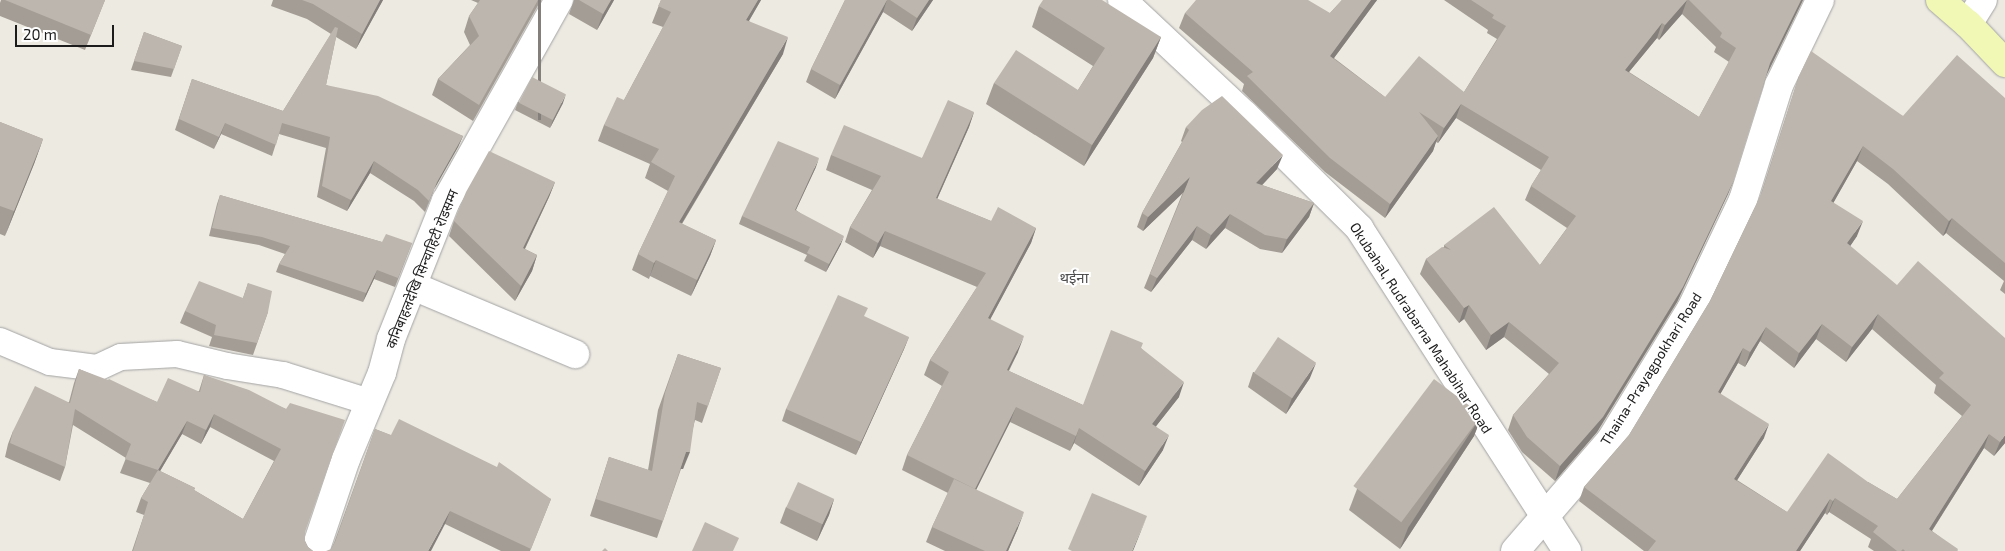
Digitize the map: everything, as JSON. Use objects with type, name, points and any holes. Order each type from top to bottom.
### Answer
[{"type":"main road","points":[[1940,0],[1968,24],[2005,62]]},
{"type":"street","name":"कनिबाहलदेखि सिन्चाहिटी रोडसम्म","points":[[314,551],[346,459],[382,373],[391,339],[446,201],[559,0]]},
{"type":"street","name":"Okubahal, Rudrabarna Mahabihar Road","points":[[1122,0],[1245,115],[1359,228],[1566,551]]},
{"type":"street","name":"Thaina-Prayagpokhari Road","points":[[1514,551],[1610,441],[1691,309],[1743,200],[1779,85],[1820,0]]},
{"type":"street","points":[[1968,24],[1984,0]]},
{"type":"street","points":[[412,286],[575,354]]},
{"type":"street","points":[[0,341],[50,362],[98,368],[121,357],[177,354],[227,366],[283,375],[369,402]]},
{"type":"building","points":[[5,0],[105,0],[91,35]]},
{"type":"building","points":[[302,0],[380,0],[362,34],[313,4]]},
{"type":"building","points":[[480,0],[538,0],[479,105],[438,79],[479,36],[469,16]]},
{"type":"building","points":[[579,0],[611,0],[603,14]]},
{"type":"building","points":[[661,0],[758,0],[746,20],[788,37],[679,222],[716,240],[697,280],[656,260],[654,263],[638,254],[675,176],[651,162],[659,149],[604,125],[617,97],[624,100],[671,12],[658,6]]},
{"type":"building","points":[[845,0],[887,0],[840,85],[811,69]]},
{"type":"building","points":[[890,0],[929,0],[917,18]]},
{"type":"building","points":[[1043,0],[1102,0],[1161,37],[1092,145],[994,83],[1016,50],[1078,90],[1105,48],[1039,6]]},
{"type":"building","points":[[1196,0],[1308,0],[1330,13],[1342,0],[1371,0],[1330,56],[1385,97],[1419,56],[1464,92],[1506,26],[1492,18],[1494,15],[1471,0],[1687,0],[1665,25],[1662,23],[1625,70],[1699,117],[1736,48],[1720,37],[1722,33],[1689,0],[1801,0],[1770,63],[1734,180],[1683,287],[1603,417],[1560,466],[1527,437],[1513,415],[1559,363],[1509,322],[1491,335],[1469,305],[1464,308],[1426,259],[1442,247],[1451,250],[1444,245],[1494,207],[1540,265],[1576,216],[1531,186],[1549,157],[1461,104],[1444,128],[1419,112],[1438,136],[1390,204],[1330,158],[1247,76],[1253,72],[1185,13]]},
{"type":"building","points":[[335,27],[338,28],[326,85],[378,96],[463,136],[437,182],[429,201],[418,190],[374,161],[351,200],[322,186],[330,137],[282,123],[276,145],[225,123],[219,137],[179,119],[192,79],[283,111]]},
{"type":"building","points":[[144,32],[182,46],[174,69],[134,61]]},
{"type":"building","points":[[1811,51],[1903,116],[1957,55],[2005,98],[2005,263],[1952,218],[1949,221],[1893,169],[1863,146],[1831,201],[1863,221],[1847,243],[1897,285],[1918,261],[2005,338],[2005,435],[2000,442],[1989,434],[1929,529],[1958,549],[1957,551],[1905,551],[1903,549],[1897,551],[1873,532],[1878,526],[1835,498],[1833,501],[1830,499],[1796,551],[1648,551],[1656,541],[1584,487],[1629,435],[1710,301],[1762,192],[1799,76]],"holes":[[[1878,314],[1944,373],[1939,378],[1971,405],[1897,499],[1868,482],[1828,453],[1787,512],[1734,479],[1769,424],[1718,392],[1743,348],[1750,352],[1766,327],[1799,353],[1822,324],[1852,347]]]},
{"type":"building","points":[[532,77],[566,94],[553,120],[519,103]]},
{"type":"building","points":[[1222,96],[1283,155],[1256,183],[1314,203],[1287,239],[1265,235],[1230,214],[1211,235],[1197,226],[1157,278],[1150,274],[1190,177],[1148,217],[1142,213],[1189,130],[1186,127],[1202,110]]},
{"type":"building","points":[[948,100],[974,112],[936,198],[991,221],[998,207],[1036,228],[988,318],[1024,336],[1007,370],[1083,405],[1111,330],[1143,343],[1141,348],[1184,382],[1152,424],[1169,435],[1145,471],[1079,428],[1076,436],[1016,407],[975,489],[907,455],[949,372],[930,360],[986,273],[885,231],[878,243],[850,227],[881,176],[831,155],[844,125],[922,158]]},
{"type":"building","points":[[0,122],[43,139],[14,211],[0,206]]},
{"type":"building","points":[[778,141],[819,158],[795,210],[844,236],[829,264],[807,253],[810,247],[742,216]]},
{"type":"building","points":[[489,151],[555,182],[523,248],[537,255],[521,286],[454,221],[466,192]]},
{"type":"building","points":[[220,195],[382,242],[386,234],[412,243],[398,278],[377,270],[366,293],[279,264],[290,246],[262,237],[212,228]]},
{"type":"building","points":[[199,281],[243,298],[248,283],[272,291],[268,312],[257,343],[214,335],[216,325],[185,311]]},
{"type":"building","points":[[838,295],[868,308],[864,316],[909,337],[861,442],[786,409]]},
{"type":"building","points":[[1278,337],[1316,363],[1292,398],[1254,373]]},
{"type":"building","points":[[678,354],[721,368],[708,406],[697,402],[690,452],[686,452],[663,521],[596,499],[609,457],[652,471],[665,393]]},
{"type":"building","points":[[79,369],[109,379],[157,402],[168,378],[200,392],[204,375],[249,390],[286,409],[290,403],[345,420],[305,532],[305,541],[313,551],[133,551],[148,502],[141,498],[158,470],[125,459],[131,444],[75,409],[65,467],[10,443],[13,431],[35,386],[70,403]],"holes":[[[214,414],[281,449],[243,519],[194,490],[195,488],[158,470],[187,421],[206,430]]]},
{"type":"building","points":[[1434,379],[1482,415],[1401,522],[1353,486]]},
{"type":"building","points":[[399,419],[497,467],[499,462],[551,499],[531,549],[450,511],[428,551],[326,551],[331,549],[335,542],[375,429],[391,435]]},
{"type":"building","points":[[954,479],[1024,512],[1006,551],[985,551],[932,527]]},
{"type":"building","points":[[798,482],[834,499],[822,524],[786,507]]},
{"type":"building","points":[[1092,493],[1147,516],[1132,551],[1072,551],[1068,549]]},
{"type":"building","points":[[705,522],[739,538],[733,551],[692,551]]},
{"type":"district","name":"थईना","points":[[1074,278]]}]
